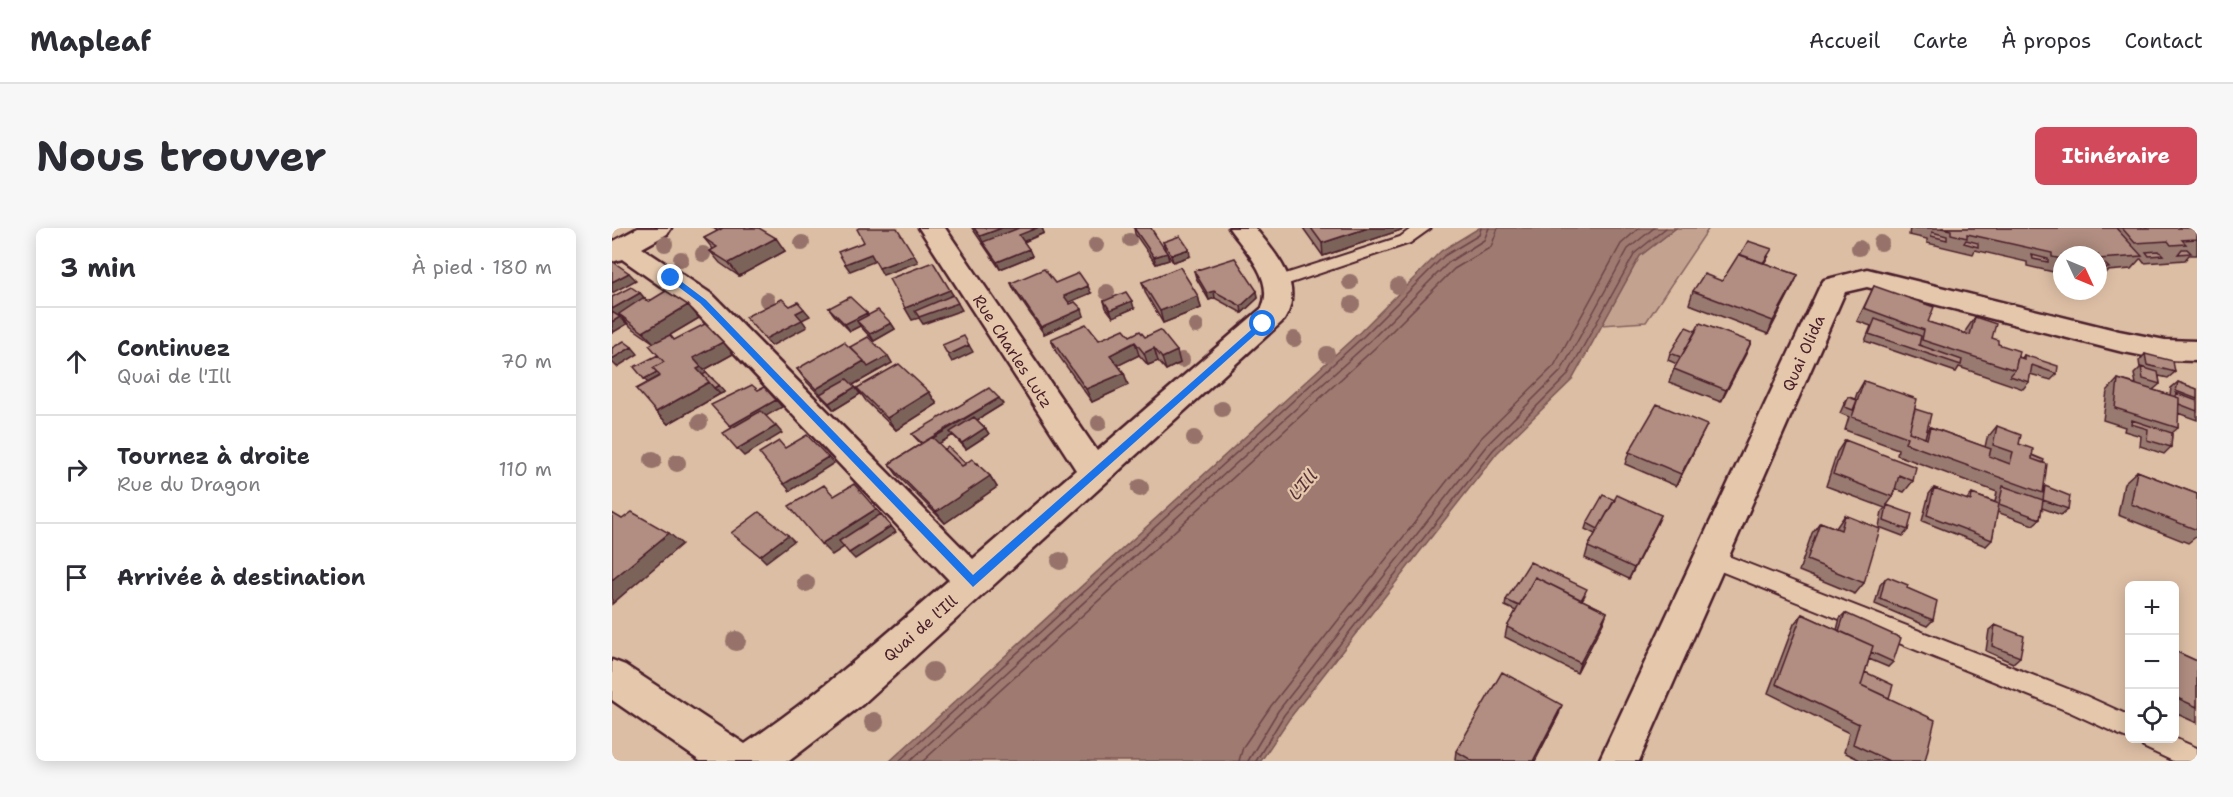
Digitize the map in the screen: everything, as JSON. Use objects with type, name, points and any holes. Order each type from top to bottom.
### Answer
[{"type":"street","points":[[658,228],[618,250],[703,302],[973,582]]},
{"type":"street","name":"Rue Charles Lutz","points":[[932,228],[1095,473]]},
{"type":"street","points":[[1242,228],[1279,282]]},
{"type":"street","name":"Quai Olida","points":[[1619,761],[1834,286],[1867,278],[2119,341],[2165,350],[2197,351]]},
{"type":"street","name":"Quai de l'Ill","points":[[755,761],[810,723],[973,582],[1263,324],[1278,306],[1281,297],[1279,282]]},
{"type":"street","points":[[612,678],[735,761]]},
{"type":"lane","points":[[1279,282],[1405,240],[1424,228]]},
{"type":"lane","points":[[1710,558],[2078,704],[2125,726]]},
{"type":"lane","points":[[2161,743],[2197,760]]},
{"type":"shaded area","points":[[1676,228],[1709,228],[1646,322],[1602,325],[1640,256]]},
{"type":"water","name":"L'Ill","points":[[1479,228],[1676,228],[1640,256],[1572,380],[1497,453],[1289,719],[1261,761],[890,761],[1360,332],[1441,251]]},
{"type":"building","points":[[723,228],[759,228],[776,238],[729,263],[710,251],[717,247],[704,238]]},
{"type":"building","points":[[897,228],[914,255],[879,268],[871,254],[845,264],[838,252],[864,242],[857,229]]},
{"type":"building","points":[[974,228],[1002,228],[980,236]]},
{"type":"building","points":[[1019,228],[1037,228],[1019,235],[1029,249],[997,262],[983,242]]},
{"type":"building","points":[[1134,228],[1151,228],[1167,253],[1154,257]]},
{"type":"building","points":[[1311,228],[1368,228],[1322,243]]},
{"type":"building","points":[[1941,228],[2116,228],[2142,256],[2107,258],[2107,246],[2053,246],[2053,257],[2052,253],[1967,234],[1967,238],[1951,234],[1951,230]]},
{"type":"building","points":[[2122,228],[2197,228],[2197,239],[2182,240],[2186,244],[2171,245],[2168,241],[2135,243]]},
{"type":"building","points":[[1932,232],[1947,236],[1947,240],[1931,236]]},
{"type":"building","points":[[1180,236],[1189,249],[1171,255],[1163,242]]},
{"type":"building","points":[[1966,240],[1978,243],[1978,247],[1964,243]]},
{"type":"building","points":[[1748,241],[1772,249],[1763,263],[1740,255]]},
{"type":"building","points":[[2182,249],[2187,249],[2191,253],[2178,254]]},
{"type":"building","points":[[2159,251],[2163,255],[2149,256],[2146,252]]},
{"type":"building","points":[[1739,254],[1798,275],[1773,321],[1693,291],[1704,274],[1722,281]]},
{"type":"building","points":[[2032,255],[2048,259],[2048,262],[2033,259]]},
{"type":"building","points":[[1235,258],[1257,291],[1241,306],[1214,291],[1207,293],[1194,271]]},
{"type":"building","points":[[612,261],[629,273],[612,282]]},
{"type":"building","points":[[933,262],[950,290],[905,308],[889,279]]},
{"type":"building","points":[[1180,267],[1198,296],[1160,311],[1142,282]]},
{"type":"building","points":[[1044,269],[1055,283],[1079,273],[1088,286],[1064,296],[1070,304],[1075,302],[1082,309],[1041,327],[1011,283]]},
{"type":"building","points":[[1874,286],[1934,307],[1928,322],[1970,335],[1975,317],[1996,324],[1992,338],[1998,340],[1998,344],[2019,351],[2015,370],[1922,340],[1924,330],[1864,308]]},
{"type":"building","points":[[631,287],[640,293],[612,309],[612,297]]},
{"type":"building","points":[[666,291],[688,305],[643,332],[619,314],[643,298],[648,302]]},
{"type":"building","points":[[1126,292],[1132,301],[1110,310],[1104,301]]},
{"type":"building","points":[[953,295],[958,303],[919,317],[915,311]]},
{"type":"building","points":[[850,297],[867,313],[845,324],[829,308]]},
{"type":"building","points":[[782,299],[790,306],[798,302],[804,309],[796,313],[802,320],[765,339],[745,317]]},
{"type":"building","points":[[878,310],[891,323],[870,334],[857,321]]},
{"type":"building","points":[[612,312],[620,317],[612,322]]},
{"type":"building","points":[[1875,319],[1921,336],[1919,345],[1962,360],[1961,365],[1869,334]]},
{"type":"building","points":[[1700,323],[1751,342],[1726,390],[1674,369]]},
{"type":"building","points":[[705,324],[723,342],[693,358],[701,367],[697,369],[709,382],[656,412],[636,389],[660,376],[653,368],[664,362],[649,345],[670,335],[674,340]]},
{"type":"building","points":[[1086,324],[1099,340],[1124,329],[1130,336],[1140,331],[1145,337],[1160,330],[1177,351],[1162,358],[1154,348],[1144,353],[1135,342],[1110,355],[1124,373],[1086,389],[1051,339]]},
{"type":"building","points":[[1686,327],[1696,331],[1681,357],[1670,353]]},
{"type":"building","points":[[964,336],[969,345],[948,355],[942,345]]},
{"type":"building","points":[[868,337],[888,356],[868,367],[850,347]]},
{"type":"building","points":[[624,341],[632,347],[612,359],[612,348]]},
{"type":"building","points":[[844,342],[864,361],[816,389],[797,369]]},
{"type":"building","points":[[2145,354],[2173,361],[2175,372],[2147,365]]},
{"type":"building","points":[[658,355],[664,362],[653,368],[657,372],[644,379],[634,367]]},
{"type":"building","points":[[2024,355],[2058,366],[2057,374],[2032,365],[2029,382],[2010,376],[2015,370],[2018,357],[2024,359]]},
{"type":"building","points":[[899,364],[929,392],[887,418],[857,388]]},
{"type":"building","points":[[2141,367],[2158,372],[2160,384],[2143,379]]},
{"type":"building","points":[[706,373],[719,385],[714,388],[703,375]]},
{"type":"building","points":[[847,379],[855,387],[829,403],[820,394]]},
{"type":"building","points":[[2118,379],[2179,398],[2178,428],[2115,408]]},
{"type":"building","points":[[1864,381],[1917,399],[1909,432],[1927,439],[1930,427],[1991,449],[1989,456],[2010,464],[2013,452],[1993,445],[1997,426],[2021,435],[2019,444],[2033,449],[2032,459],[2047,464],[2043,493],[1905,443],[1907,437],[1852,417]]},
{"type":"building","points":[[2178,382],[2197,389],[2197,399],[2176,391]]},
{"type":"building","points":[[752,385],[758,390],[764,387],[776,400],[730,426],[711,405]]},
{"type":"building","points":[[989,388],[999,398],[922,443],[912,434]]},
{"type":"building","points":[[2176,393],[2197,401],[2197,411],[2179,404]]},
{"type":"building","points":[[1848,397],[1857,400],[1853,410],[1845,407]]},
{"type":"building","points":[[1657,404],[1707,425],[1681,474],[1629,452]]},
{"type":"building","points":[[1915,409],[1931,414],[1925,438],[1909,432]]},
{"type":"building","points":[[761,411],[776,426],[737,449],[723,433]]},
{"type":"building","points":[[974,417],[985,428],[962,443],[950,432]]},
{"type":"building","points":[[2132,420],[2172,433],[2171,447],[2147,440],[2148,429],[2131,424]]},
{"type":"building","points":[[807,435],[828,457],[784,484],[759,453],[779,441],[785,448]]},
{"type":"building","points":[[932,437],[962,466],[972,459],[990,476],[936,512],[889,464]]},
{"type":"building","points":[[1845,440],[1916,467],[1913,481],[1899,475],[1893,497],[1833,474]]},
{"type":"building","points":[[948,447],[966,464],[962,466],[944,450]]},
{"type":"building","points":[[2032,455],[2044,460],[2043,463],[2032,459]]},
{"type":"building","points":[[2137,471],[2197,494],[2197,530],[2131,504]]},
{"type":"building","points":[[854,484],[876,509],[821,544],[789,506],[824,485],[834,496]]},
{"type":"building","points":[[2003,486],[2043,500],[2040,519],[1999,504]]},
{"type":"building","points":[[2045,486],[2070,496],[2068,509],[2043,500]]},
{"type":"building","points":[[1934,488],[1971,501],[1972,494],[1999,504],[1992,540],[1927,515]]},
{"type":"building","points":[[1603,495],[1615,500],[1598,529],[1587,523]]},
{"type":"building","points":[[1617,495],[1661,515],[1634,568],[1588,547]]},
{"type":"building","points":[[1887,505],[1912,514],[1908,530],[1884,521]]},
{"type":"building","points":[[632,512],[669,533],[612,580],[612,513],[622,519]]},
{"type":"building","points":[[759,512],[788,535],[760,556],[731,533]]},
{"type":"building","points":[[881,514],[891,526],[849,553],[839,541]]},
{"type":"building","points":[[1845,515],[1880,529],[1864,583],[1807,560],[1820,522],[1841,530]]},
{"type":"building","points":[[1530,562],[1587,589],[1581,600],[1535,577],[1519,606],[1506,600]]},
{"type":"building","points":[[1535,577],[1607,612],[1580,663],[1507,627]]},
{"type":"building","points":[[1888,577],[1937,601],[1933,620],[1880,599],[1885,579]]},
{"type":"building","points":[[1845,613],[1901,638],[1893,662],[1871,652],[1873,646],[1839,631]]},
{"type":"building","points":[[1802,614],[1873,646],[1861,685],[1935,720],[1925,761],[1889,761],[1853,744],[1859,724],[1776,684]]},
{"type":"building","points":[[1995,625],[2024,636],[2020,657],[1992,646]]},
{"type":"building","points":[[2179,653],[2197,661],[2197,707],[2179,699]]},
{"type":"building","points":[[1502,672],[1562,705],[1533,761],[1473,761],[1456,751]]},
{"type":"building","points":[[1865,672],[1893,685],[1889,698],[1861,685]]},
{"type":"route","points":[[671,278],[703,302],[973,582],[1263,324]]}]
